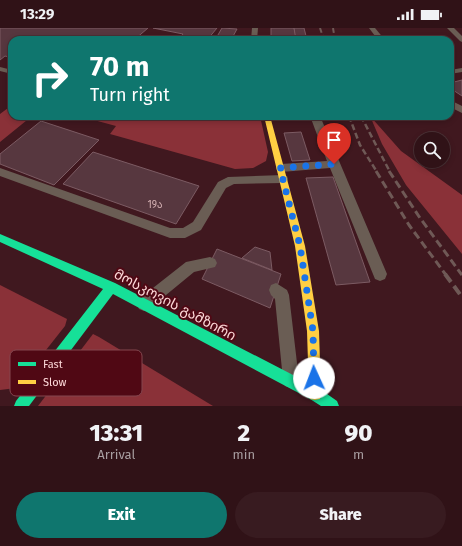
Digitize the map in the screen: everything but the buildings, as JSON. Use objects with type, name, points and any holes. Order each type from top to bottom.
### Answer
[{"type":"street","points":[[268,120],[300,246],[312,324],[315,400]]},
{"type":"street","name":"მოსკოვის გამზირი","points":[[0,238],[111,287],[291,381],[315,400],[332,406]]},
{"type":"street","points":[[63,350],[111,287]]},
{"type":"street","points":[[21,406],[29,396]]},
{"type":"lane","points":[[372,28],[379,36]]},
{"type":"lane","points":[[450,28],[462,40]]},
{"type":"lane","points":[[317,120],[380,274]]},
{"type":"lane","points":[[0,172],[170,233],[185,233],[197,226],[222,185],[232,180],[282,174],[334,164]]},
{"type":"lane","points":[[144,304],[191,266],[201,263],[210,263]]},
{"type":"lane","points":[[276,290],[282,296],[291,381]]},
{"type":"shaded area","points":[[8,108],[8,120],[27,120],[0,142],[0,114]]},
{"type":"shaded area","points":[[94,120],[261,120],[268,152],[266,161],[253,168],[235,169],[110,134],[116,126]]},
{"type":"shaded area","points":[[372,120],[374,120],[401,151],[414,160],[414,168],[425,168],[462,195],[462,254],[406,185],[382,144]]},
{"type":"shaded area","points":[[0,285],[67,319],[65,326],[46,350],[10,350],[10,389],[0,390]]},
{"type":"shaded area","points":[[93,334],[120,350],[81,350]]},
{"type":"shaded area","points":[[142,363],[213,406],[38,406],[46,396],[142,396]]},
{"type":"railway","points":[[320,28],[323,36]]},
{"type":"railway","points":[[333,28],[334,36]]},
{"type":"railway","points":[[351,120],[360,145],[377,172]]},
{"type":"railway","points":[[363,120],[390,172]]},
{"type":"railway","points":[[376,171],[409,225],[446,275]]},
{"type":"railway","points":[[389,171],[420,218],[462,275]]},
{"type":"railway","points":[[445,274],[462,297]]},
{"type":"traffic: fast","points":[[0,238],[111,287],[315,394],[332,406]]},
{"type":"traffic: fast","points":[[63,350],[111,287]]},
{"type":"traffic: fast","points":[[21,406],[29,396]]},
{"type":"traffic: slow","points":[[268,120],[300,246],[313,331],[315,394]]},
{"type":"route","points":[[314,378],[313,331],[300,246],[280,168],[334,164]]}]
